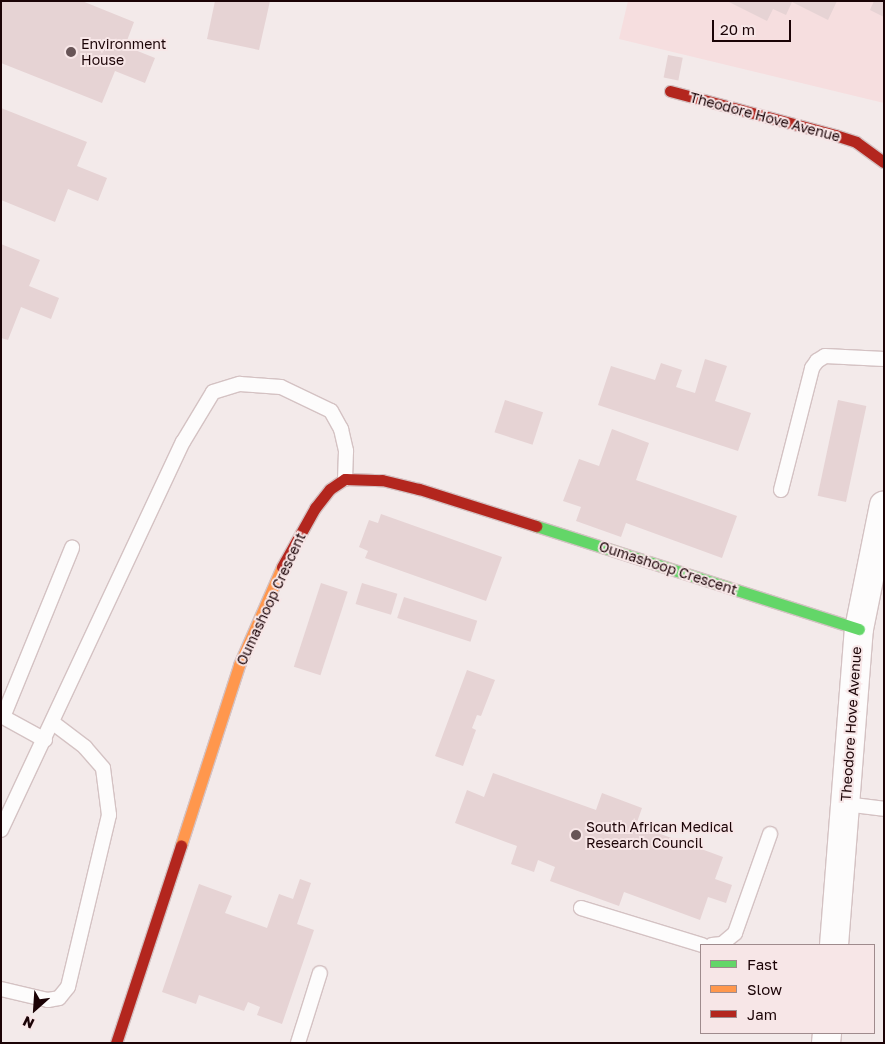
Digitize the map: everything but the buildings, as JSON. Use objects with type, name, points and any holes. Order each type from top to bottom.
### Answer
[{"type":"street","name":"Theodore Hove Avenue","points":[[670,91],[835,135],[856,142],[884,162]]},
{"type":"street","name":"Oumashoop Crescent","points":[[116,1043],[240,665],[282,569],[311,515],[330,489],[345,479],[382,480],[420,489],[859,629]]},
{"type":"street","name":"Theodore Hove Avenue","points":[[834,944],[859,629],[884,505]]},
{"type":"lane","points":[[781,490],[812,368],[817,361],[825,356],[884,359]]},
{"type":"lane","points":[[1,830],[46,740],[183,442],[214,392],[240,384],[281,387],[331,411],[341,429],[346,451],[345,479]]},
{"type":"lane","points":[[46,740],[2,719],[72,548]]},
{"type":"lane","points":[[1,989],[48,1000],[58,998],[68,987],[110,815],[103,768],[85,747],[53,723]]},
{"type":"lane","points":[[845,804],[884,809]]},
{"type":"lane","points":[[722,944],[735,933],[770,834]]},
{"type":"lane","points":[[581,908],[700,944]]},
{"type":"lane","points":[[298,1043],[320,973]]},
{"type":"shaded area","points":[[628,1],[884,1],[884,103],[619,39]]},
{"type":"traffic: fast","points":[[536,526],[859,629]]},
{"type":"traffic: slow","points":[[181,845],[239,665],[282,567]]},
{"type":"traffic: jam","points":[[670,91],[835,135],[856,142],[884,162]]},
{"type":"traffic: jam","points":[[282,567],[315,508],[330,489],[345,479],[382,480],[419,489],[536,526]]},
{"type":"traffic: jam","points":[[116,1043],[181,845]]},
{"type":"place","name":"Environment House","points":[[71,52]]},
{"type":"place","name":"South African Medical Research Council","points":[[576,835]]}]
